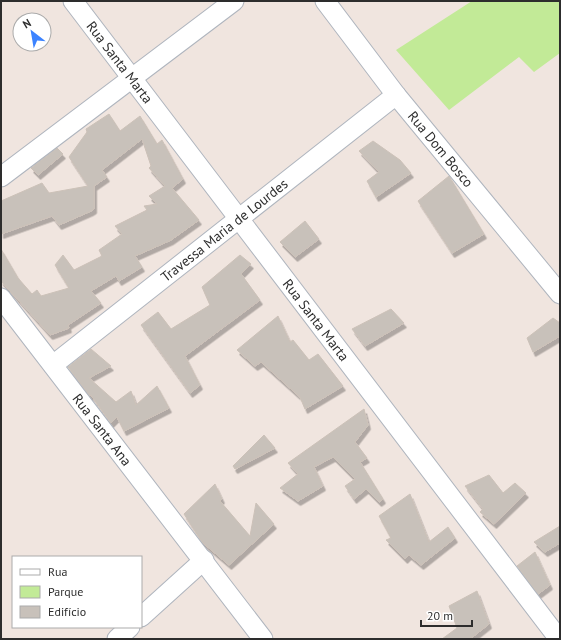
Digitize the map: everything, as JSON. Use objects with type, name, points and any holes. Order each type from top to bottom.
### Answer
[{"type":"street","name":"Rua Santa Marta","points":[[73,1],[559,639]]},
{"type":"street","points":[[1,177],[234,1]]},
{"type":"street","name":"Rua Dom Bosco","points":[[325,1],[396,95],[560,294]]},
{"type":"street","name":"Travessa Maria de Lourdes","points":[[53,365],[396,95]]},
{"type":"street","name":"Rua Santa Ana","points":[[1,298],[204,560],[263,639]]},
{"type":"street","points":[[142,616],[204,560]]},
{"type":"street","points":[[117,639],[129,628]]},
{"type":"green space","points":[[472,1],[560,1],[560,53],[534,72],[519,57],[449,110],[396,50]]},
{"type":"building","points":[[109,114],[120,131],[140,116],[157,144],[162,140],[183,179],[172,188],[199,220],[171,240],[135,256],[142,267],[119,281],[116,276],[91,291],[101,303],[68,325],[69,328],[50,335],[1,281],[1,249],[18,278],[32,294],[37,290],[41,296],[69,288],[55,265],[63,255],[74,270],[102,256],[99,250],[122,234],[115,226],[147,210],[144,206],[157,204],[149,196],[165,186],[149,168],[151,166],[142,139],[102,170],[107,177],[94,186],[94,209],[91,211],[59,225],[52,216],[1,234],[1,201],[42,183],[49,193],[88,186],[69,157],[87,132],[86,129]]},
{"type":"building","points":[[373,141],[400,160],[411,173],[376,197],[367,181],[379,172],[359,151]]},
{"type":"building","points":[[57,148],[63,154],[38,175],[31,168]]},
{"type":"building","points":[[449,176],[484,234],[452,253],[418,201]]},
{"type":"building","points":[[305,221],[319,239],[295,257],[280,242]]},
{"type":"building","points":[[240,255],[251,264],[241,274],[260,300],[185,356],[200,385],[190,393],[141,325],[158,312],[171,329],[210,305],[202,287]]},
{"type":"building","points":[[391,309],[404,323],[365,346],[352,329]]},
{"type":"building","points":[[278,316],[290,342],[293,340],[309,360],[318,354],[343,386],[305,409],[300,397],[261,362],[255,366],[237,350]]},
{"type":"building","points":[[553,318],[560,323],[560,336],[533,352],[527,338]]},
{"type":"building","points":[[91,349],[111,366],[89,378],[116,402],[131,391],[136,405],[157,386],[169,408],[124,431],[117,417],[111,423],[68,367]]},
{"type":"building","points":[[364,409],[368,425],[355,442],[367,458],[360,462],[383,499],[379,502],[366,489],[354,499],[345,486],[355,479],[333,457],[314,467],[323,486],[298,501],[280,488],[298,474],[288,463]]},
{"type":"building","points":[[264,435],[275,448],[235,469],[233,466]]},
{"type":"building","points":[[489,475],[503,493],[515,483],[526,493],[494,524],[480,512],[483,509],[465,486]]},
{"type":"building","points":[[215,484],[222,499],[220,501],[250,536],[256,503],[274,524],[229,565],[202,542],[184,514]]},
{"type":"building","points":[[410,494],[429,542],[448,527],[455,538],[421,565],[409,555],[405,559],[386,540],[391,538],[379,516]]},
{"type":"building","points":[[560,526],[560,543],[545,552],[534,542]]},
{"type":"building","points":[[535,552],[550,585],[538,594],[517,566]]},
{"type":"building","points":[[477,591],[489,624],[470,639],[442,639],[457,628],[449,606]]}]
